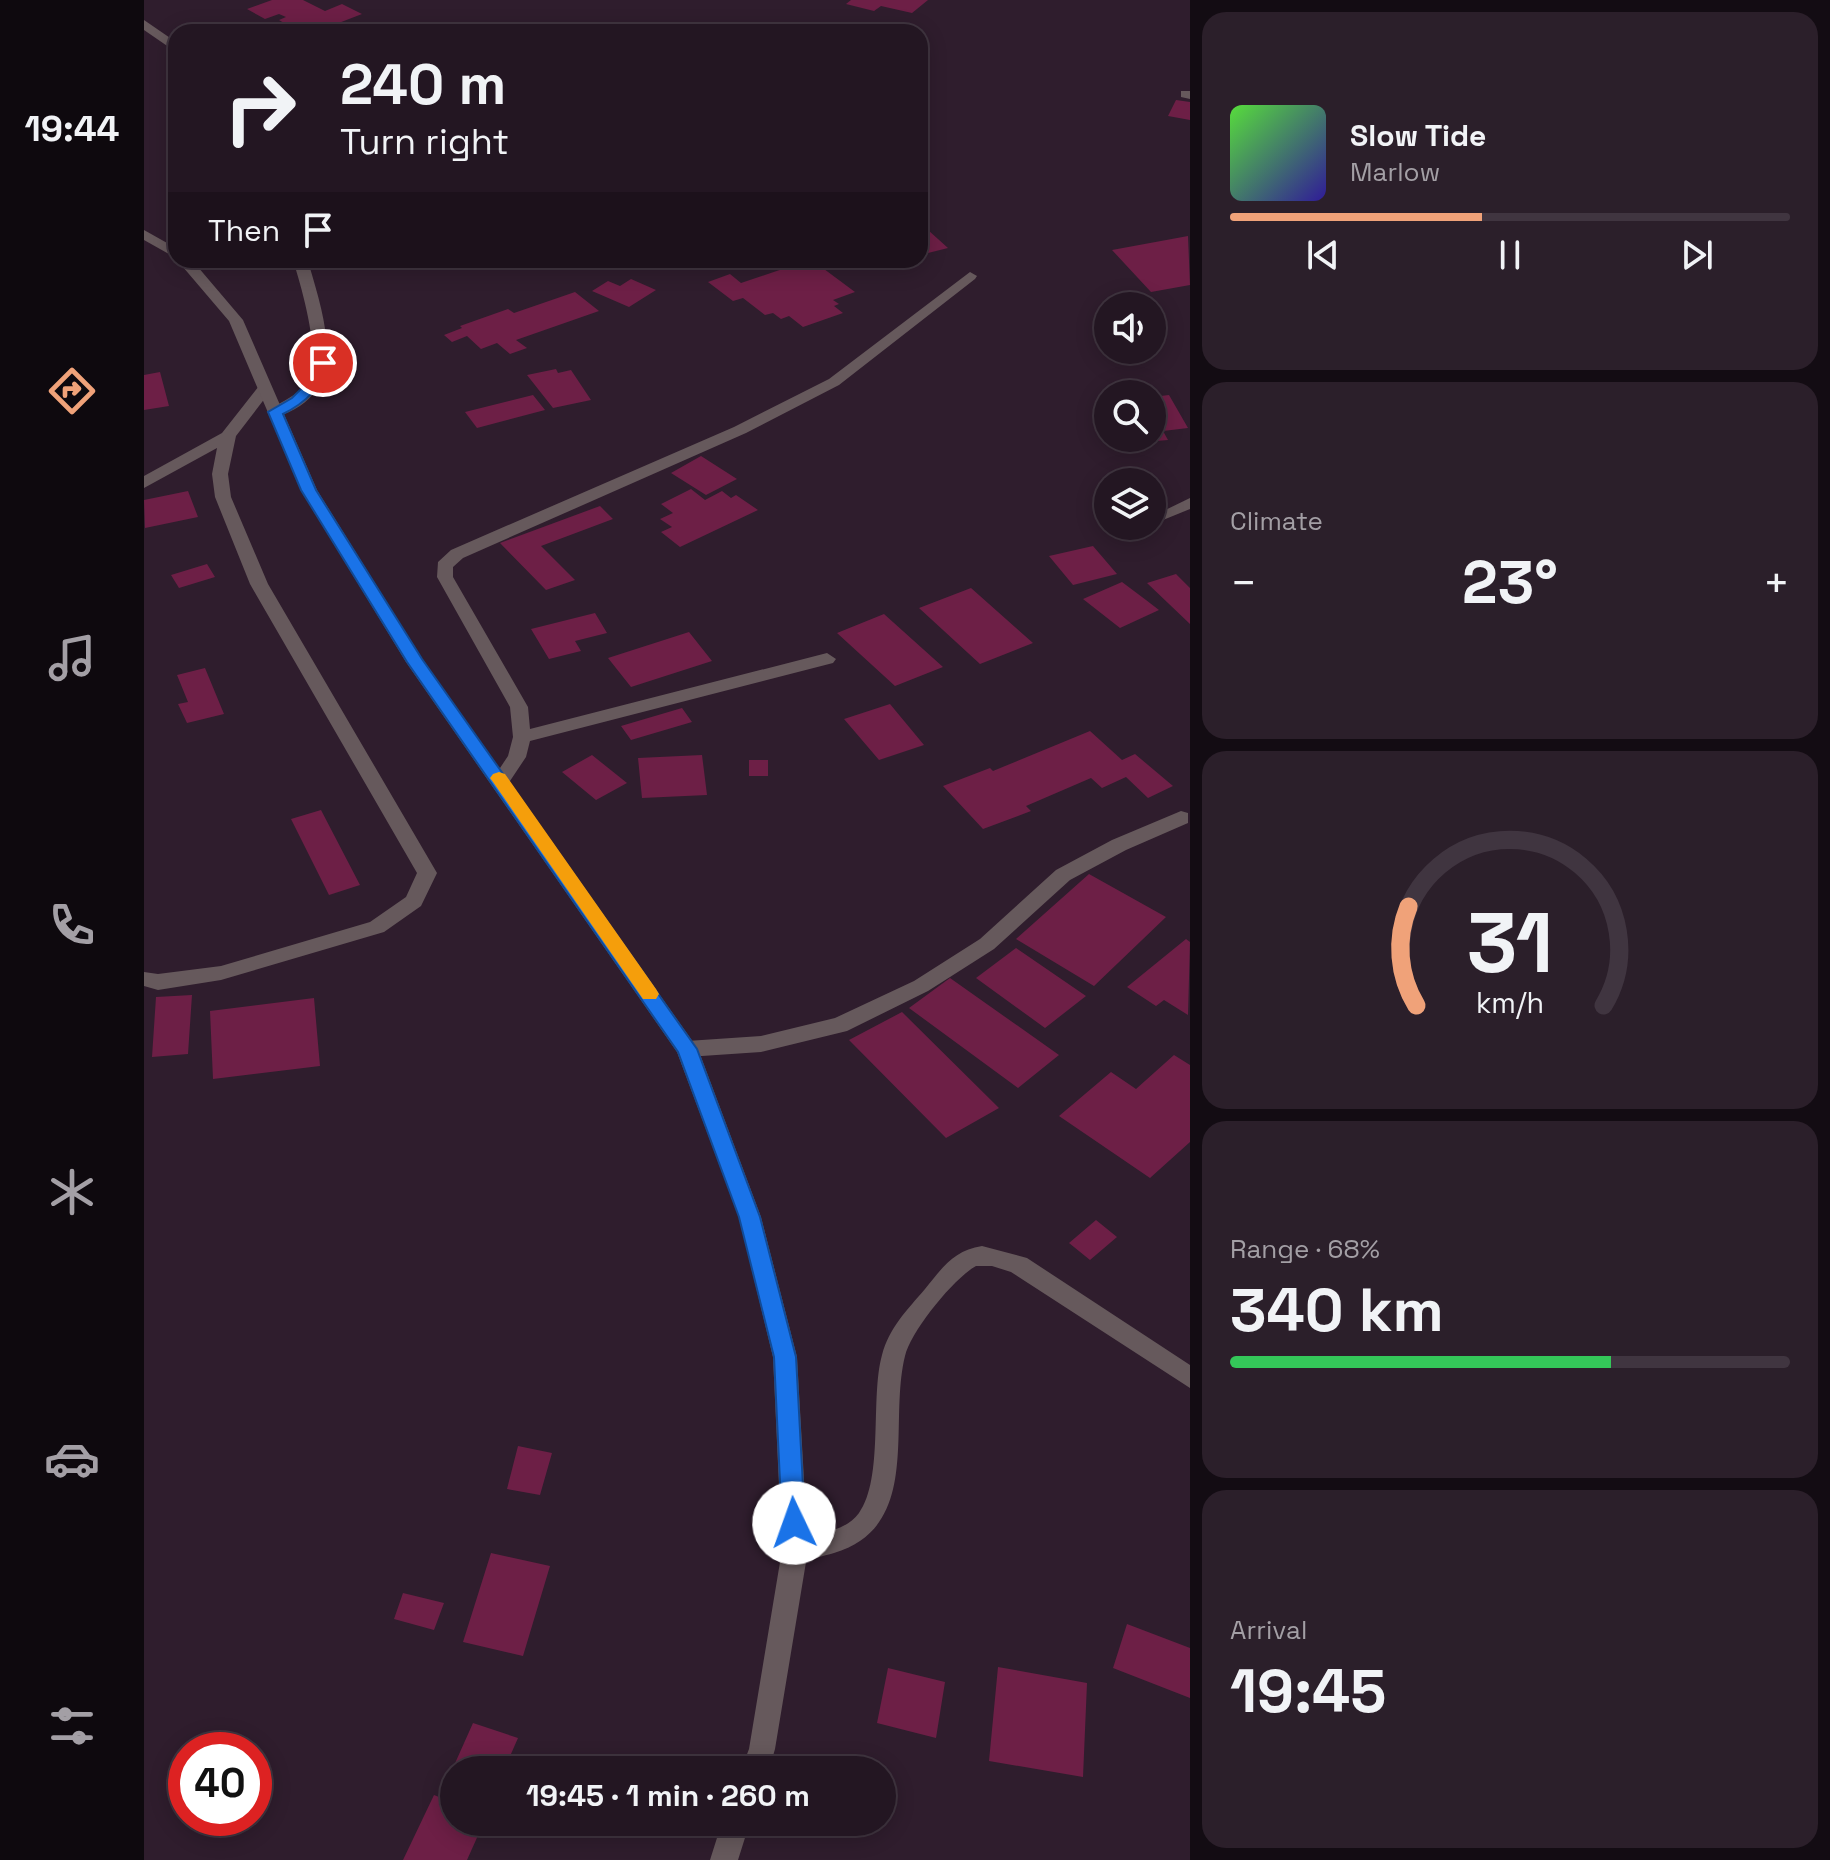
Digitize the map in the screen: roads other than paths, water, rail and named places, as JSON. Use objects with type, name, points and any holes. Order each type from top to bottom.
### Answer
[{"type":"street","points":[[144,24],[168,42]]},
{"type":"street","points":[[144,234],[168,249]]},
{"type":"street","points":[[191,268],[236,320],[309,490],[415,662],[501,780],[687,1049],[750,1217],[785,1357],[795,1550],[760,1756]]},
{"type":"street","points":[[275,412],[297,401],[315,383],[323,363],[302,268]]},
{"type":"street","points":[[501,780],[517,757],[522,737],[519,707],[445,577],[444,566],[457,554],[740,430],[834,382],[970,276]]},
{"type":"street","points":[[144,483],[228,436],[264,389]]},
{"type":"street","points":[[144,979],[158,982],[221,973],[377,927],[414,901],[427,873],[259,584],[223,497],[220,474],[228,436]]},
{"type":"street","points":[[1166,514],[1190,503]]},
{"type":"street","points":[[522,737],[827,659]]},
{"type":"street","points":[[687,1049],[761,1044],[840,1025],[921,986],[987,944],[1063,875],[1119,845],[1181,818]]},
{"type":"street","points":[[795,1550],[854,1535],[870,1519],[881,1476],[893,1359],[900,1335],[957,1263],[989,1253],[1019,1265],[1190,1378]]},
{"type":"street","points":[[719,1856],[729,1836]]}]
